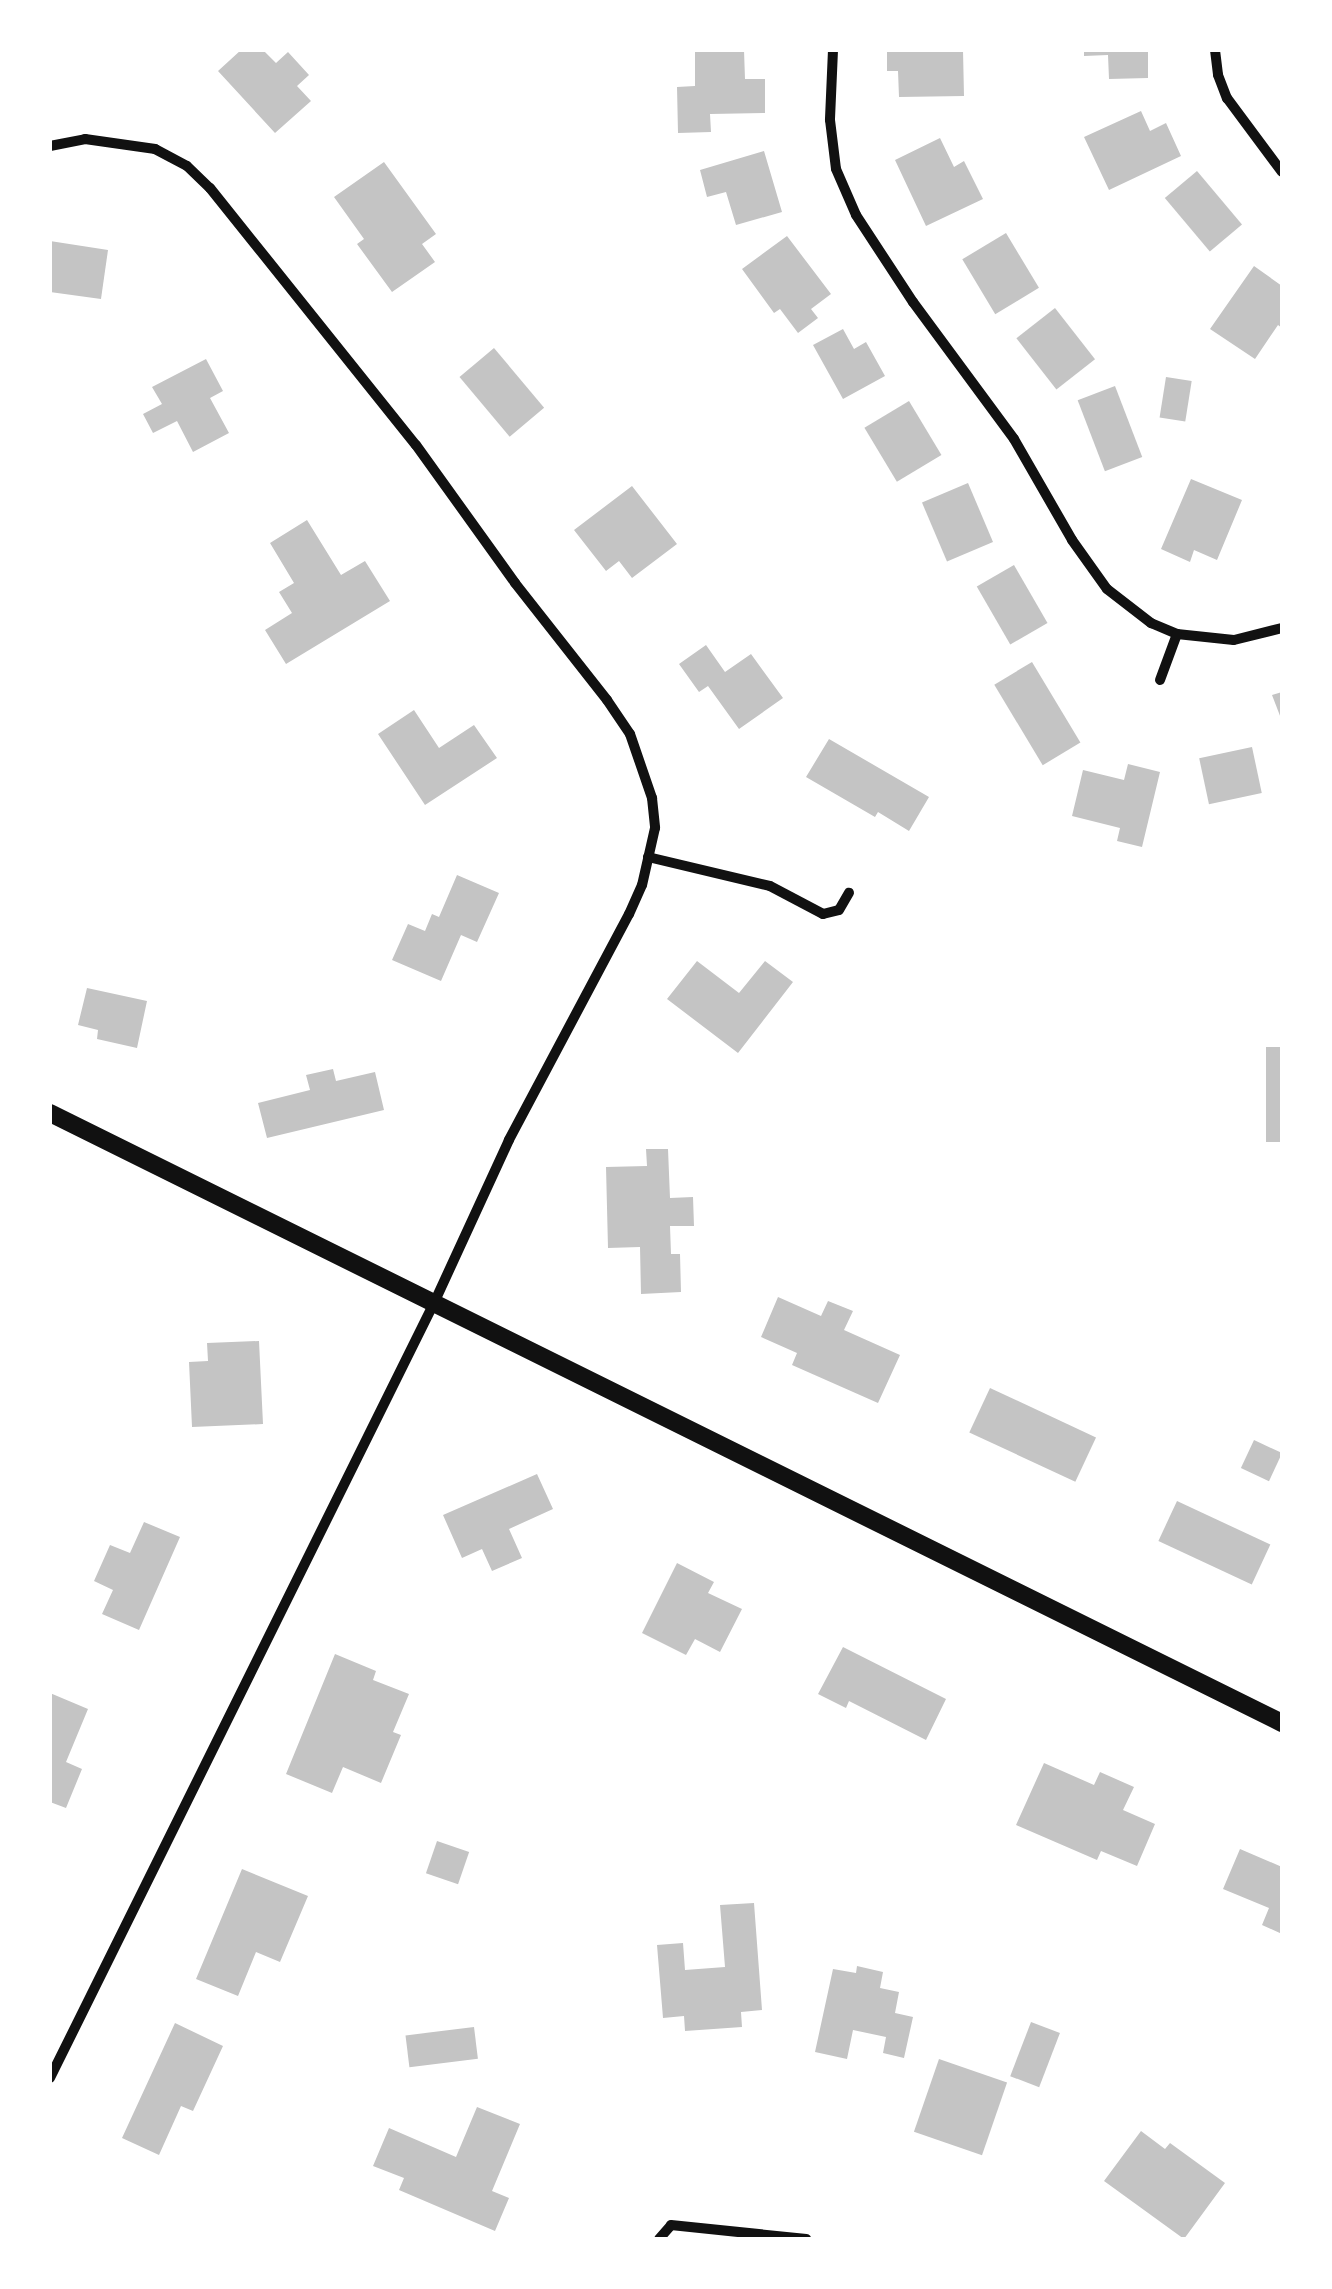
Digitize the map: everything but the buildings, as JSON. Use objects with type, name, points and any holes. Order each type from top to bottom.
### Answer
[{"type":"street","points":[[833,50],[830,120],[836,170],[868,237],[986,397],[1106,588],[1151,623],[1176,634],[1234,640],[1282,628]]},
{"type":"street","points":[[1215,50],[1218,76],[1228,98],[1282,172]]},
{"type":"street","points":[[50,146],[85,139],[156,149],[187,166],[210,188],[416,445],[630,734],[652,798],[655,828],[629,914],[508,1140],[434,1302],[50,2078]]},
{"type":"street","points":[[1160,680],[1176,634]]},
{"type":"street","points":[[648,857],[770,886],[824,914],[839,910],[849,893]]},
{"type":"street","points":[[50,1113],[1282,1723]]},
{"type":"street","points":[[659,2239],[671,2225],[806,2239]]}]
